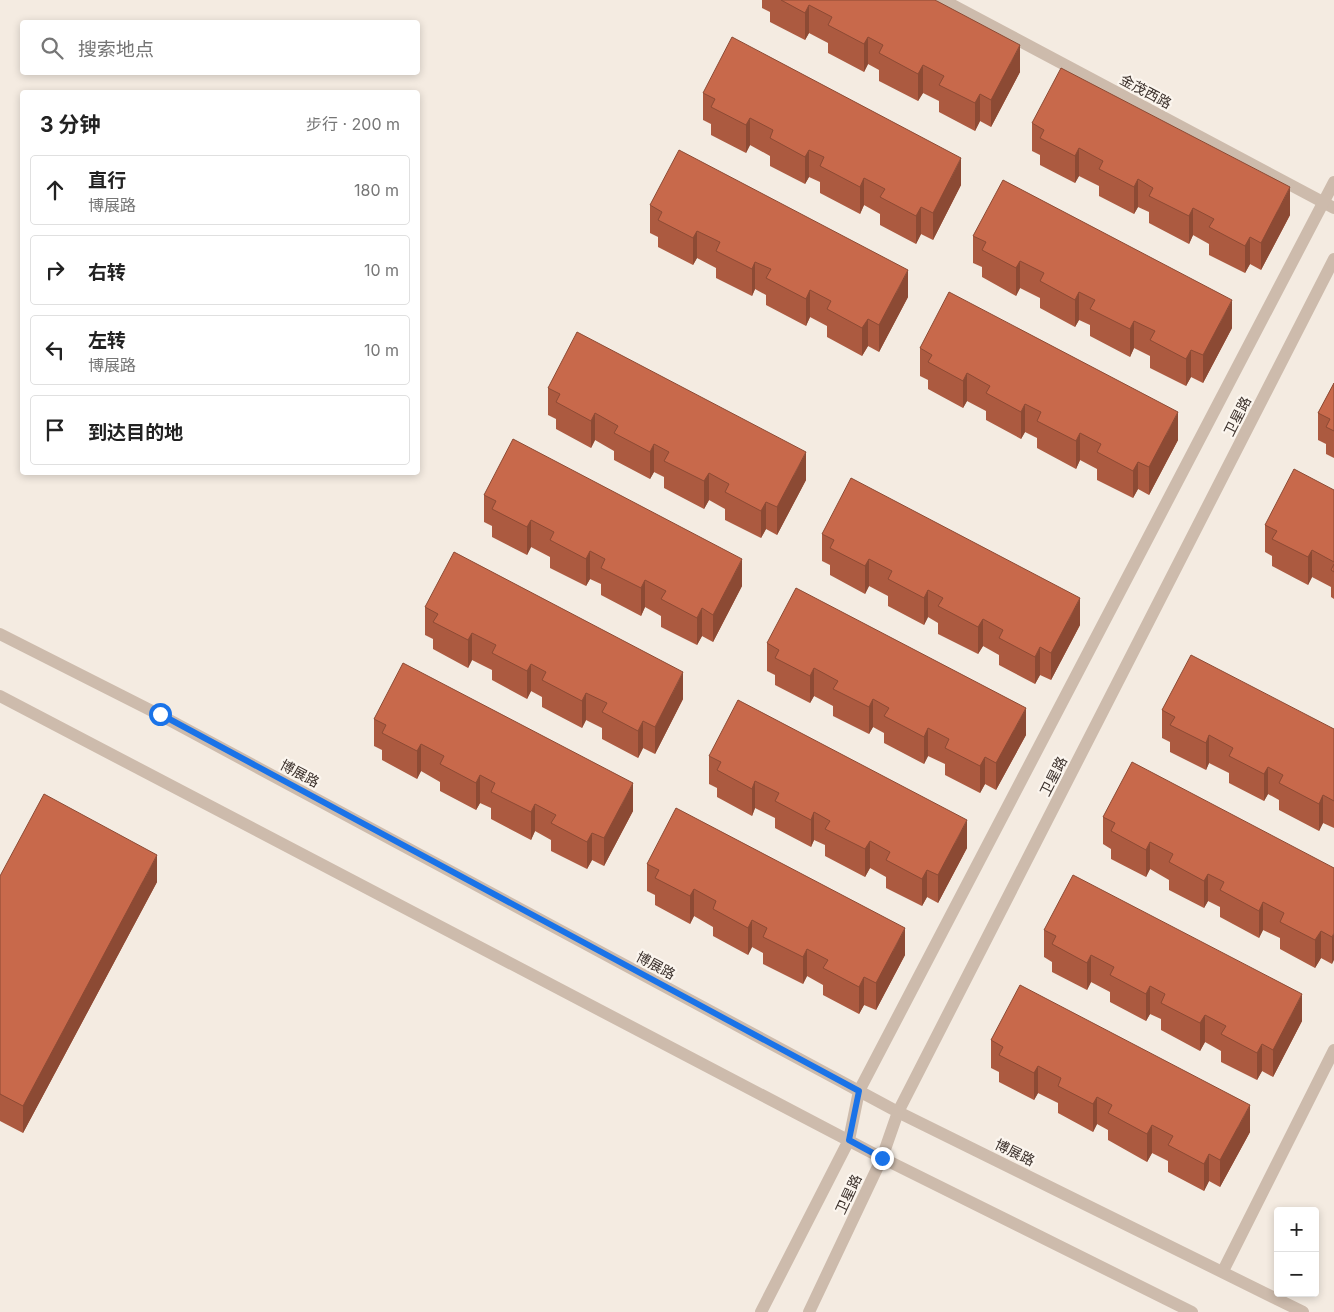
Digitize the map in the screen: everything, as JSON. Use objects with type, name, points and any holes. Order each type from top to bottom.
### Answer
[{"type":"street","name":"金茂西路","points":[[943,0],[1329,206]]},
{"type":"street","points":[[761,1312],[849,1140],[859,1091],[1329,206],[1334,182]]},
{"type":"street","name":"卫星路","points":[[809,1312],[882,1158],[898,1112],[1334,259]]},
{"type":"street","name":"博展路","points":[[0,634],[160,714],[898,1112],[1303,1312]]},
{"type":"street","points":[[0,696],[882,1158],[1192,1312]]},
{"type":"street","points":[[1223,1271],[1334,1050]]},
{"type":"building","points":[[781,0],[935,0],[1020,45],[991,100],[980,94],[975,103],[939,85],[944,76],[923,65],[918,74],[879,53],[883,45],[868,37],[864,44],[828,25],[832,17],[809,5],[805,13]]},
{"type":"building","points":[[732,37],[961,158],[933,213],[921,207],[916,216],[880,197],[885,189],[864,178],[860,187],[820,166],[824,157],[809,150],[805,157],[770,138],[773,130],[750,118],[746,125],[711,107],[715,99],[703,93]]},
{"type":"building","points":[[1061,68],[1290,187],[1261,243],[1250,237],[1245,246],[1209,227],[1214,219],[1193,208],[1189,216],[1149,196],[1153,188],[1138,179],[1134,187],[1099,169],[1103,161],[1079,148],[1075,156],[1040,138],[1044,130],[1032,123]]},
{"type":"building","points":[[679,150],[908,270],[879,325],[868,319],[862,328],[827,309],[831,301],[810,290],[806,299],[766,278],[771,269],[755,262],[752,269],[716,251],[720,242],[697,231],[693,238],[658,220],[662,212],[650,205]]},
{"type":"building","points":[[1003,180],[1232,300],[1203,355],[1191,350],[1186,359],[1150,340],[1155,331],[1134,321],[1130,329],[1090,309],[1095,300],[1079,292],[1075,300],[1040,281],[1044,273],[1020,261],[1016,268],[982,250],[986,242],[973,236]]},
{"type":"building","points":[[949,292],[1178,412],[1149,467],[1138,462],[1133,471],[1097,452],[1101,444],[1080,433],[1076,441],[1037,421],[1041,412],[1025,404],[1021,412],[986,393],[990,386],[967,373],[963,381],[928,362],[932,355],[920,348]]},
{"type":"building","points":[[577,332],[806,452],[777,507],[766,502],[761,511],[725,492],[729,484],[709,473],[704,481],[664,461],[669,452],[654,444],[650,452],[614,433],[618,426],[595,413],[591,421],[556,402],[560,394],[548,388]]},
{"type":"building","points":[[1334,383],[1334,431],[1326,427],[1330,419],[1318,413]]},
{"type":"building","points":[[513,439],[742,559],[713,615],[702,608],[697,618],[661,599],[666,591],[645,580],[641,588],[601,568],[605,559],[590,551],[586,559],[550,540],[554,532],[531,520],[527,527],[492,509],[496,501],[484,495]]},
{"type":"building","points":[[1294,469],[1334,490],[1334,562],[1312,550],[1308,557],[1272,539],[1277,531],[1265,525]]},
{"type":"building","points":[[851,478],[1080,598],[1051,653],[1040,647],[1035,657],[999,638],[1003,630],[983,619],[978,627],[938,606],[943,598],[928,590],[924,598],[888,579],[892,571],[869,559],[865,566],[830,548],[834,540],[822,534]]},
{"type":"building","points":[[454,552],[683,672],[655,727],[643,721],[638,731],[602,712],[607,703],[586,693],[582,701],[542,680],[546,672],[531,664],[527,671],[492,653],[496,645],[472,633],[468,640],[433,622],[438,614],[425,607]]},
{"type":"building","points":[[796,588],[1026,708],[996,763],[985,757],[980,766],[945,748],[949,739],[928,728],[924,737],[884,716],[889,708],[873,699],[869,707],[833,689],[838,681],[814,668],[810,676],[775,658],[779,650],[767,643]]},
{"type":"building","points":[[1191,655],[1334,729],[1334,801],[1323,795],[1319,804],[1279,783],[1283,775],[1268,767],[1264,774],[1229,756],[1233,748],[1209,735],[1206,743],[1170,725],[1175,717],[1162,710]]},
{"type":"building","points":[[403,663],[633,783],[604,838],[592,833],[587,842],[551,823],[556,815],[535,804],[531,812],[491,792],[495,783],[480,775],[476,783],[440,764],[444,756],[421,744],[417,751],[382,733],[386,725],[374,719]]},
{"type":"building","points":[[738,700],[967,820],[938,875],[927,870],[922,879],[886,860],[890,852],[870,841],[865,849],[825,829],[830,821],[814,812],[811,820],[775,801],[779,793],[755,781],[752,789],[717,770],[721,762],[709,756]]},
{"type":"building","points":[[1132,762],[1334,868],[1334,933],[1332,937],[1321,931],[1315,940],[1280,922],[1284,913],[1263,902],[1259,911],[1220,890],[1224,882],[1208,874],[1204,881],[1169,862],[1173,854],[1150,842],[1146,850],[1111,831],[1115,823],[1103,817]]},
{"type":"building","points":[[44,794],[157,855],[23,1106],[0,1094],[0,876]]},
{"type":"building","points":[[676,808],[905,928],[876,983],[864,977],[859,987],[823,968],[828,960],[807,949],[803,957],[763,937],[767,928],[752,920],[748,928],[713,909],[716,901],[694,889],[690,896],[655,878],[659,870],[647,864]]},
{"type":"building","points":[[1073,875],[1302,994],[1273,1050],[1262,1044],[1257,1053],[1221,1034],[1226,1026],[1205,1015],[1200,1023],[1161,1003],[1165,994],[1150,986],[1146,994],[1110,975],[1114,967],[1091,955],[1087,963],[1052,944],[1056,936],[1044,930]]},
{"type":"building","points":[[1020,985],[1250,1105],[1220,1160],[1209,1154],[1204,1164],[1168,1145],[1173,1136],[1152,1125],[1147,1134],[1108,1113],[1112,1105],[1097,1097],[1093,1104],[1058,1086],[1061,1078],[1038,1066],[1034,1073],[999,1055],[1003,1047],[991,1040]]},
{"type":"route","points":[[160,714],[859,1091],[849,1140],[882,1158]]}]
